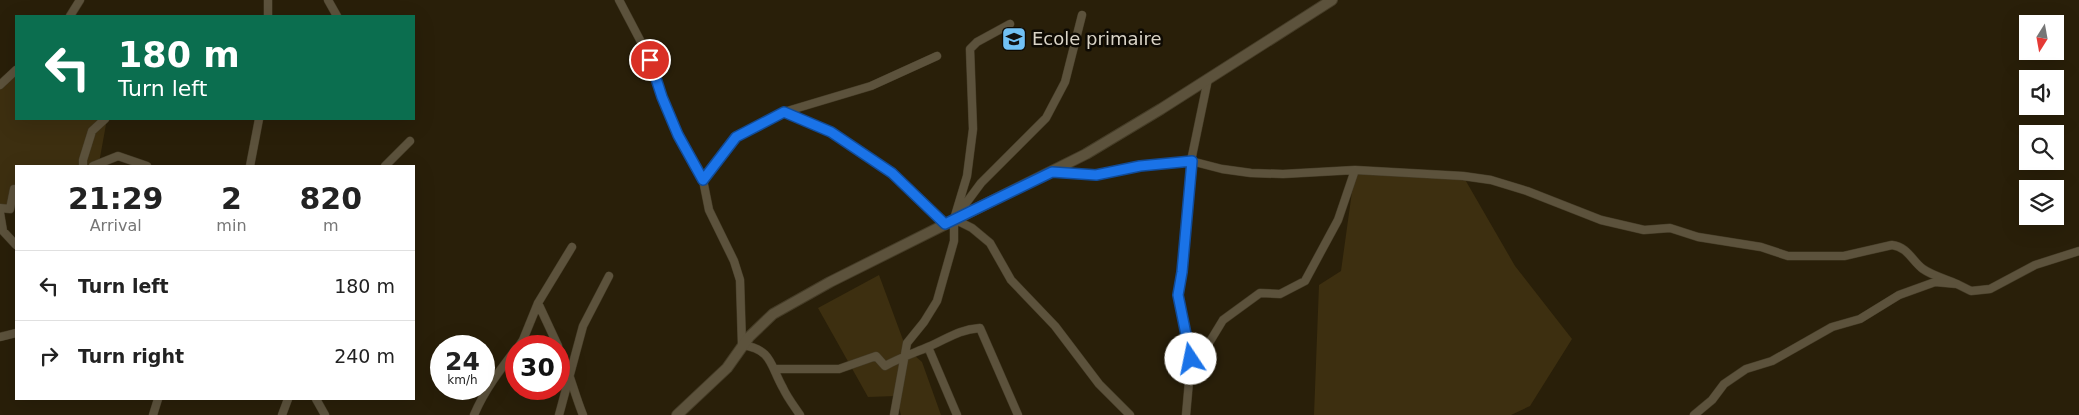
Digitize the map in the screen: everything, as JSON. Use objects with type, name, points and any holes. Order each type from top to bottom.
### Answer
[{"type":"street","points":[[71,15],[80,0]]},
{"type":"street","points":[[268,0],[268,15]]},
{"type":"street","points":[[328,0],[336,15]]},
{"type":"street","points":[[619,0],[650,60],[662,97],[678,135],[703,180],[709,210],[734,260],[740,280],[742,345]]},
{"type":"street","points":[[677,415],[727,368],[742,345],[758,326],[773,314],[797,299],[950,221],[1052,172],[1153,114],[1332,0]]},
{"type":"street","points":[[950,221],[981,183],[1046,118],[1065,82],[1082,15]]},
{"type":"street","points":[[894,415],[907,343],[937,301],[954,241],[950,221],[967,176],[972,145],[970,49],[977,42],[1010,24]]},
{"type":"street","points":[[703,180],[736,137],[784,112],[871,86],[938,56]]},
{"type":"street","points":[[0,84],[15,71]]},
{"type":"street","points":[[1186,415],[1191,359],[1178,295],[1182,282],[1192,161],[1208,79]]},
{"type":"street","points":[[784,112],[831,132],[892,173],[950,221],[972,228],[990,243],[1010,280],[1055,326],[1099,384],[1130,415]]},
{"type":"street","points":[[83,165],[92,131],[104,120]]},
{"type":"street","points":[[250,165],[259,120]]},
{"type":"street","points":[[386,165],[410,141]]},
{"type":"street","points":[[96,165],[118,156],[144,165]]},
{"type":"street","points":[[1052,172],[1096,175],[1140,166],[1192,161],[1222,169],[1283,174],[1355,170],[1463,176],[1491,180],[1527,191],[1601,220],[1644,230],[1670,228],[1698,237],[1761,247],[1788,256],[1844,256],[1892,245],[1898,246],[1911,255],[1922,268],[1970,291],[1990,290],[2035,265],[2079,251]]},
{"type":"street","points":[[1191,359],[1209,343],[1223,320],[1260,293],[1280,294],[1305,280],[1338,220],[1355,170]]},
{"type":"street","points":[[0,208],[10,209],[15,189]]},
{"type":"street","points":[[0,212],[3,230],[15,244]]},
{"type":"street","points":[[525,335],[538,303],[572,247]]},
{"type":"street","points":[[583,415],[570,373],[583,326],[609,276]]},
{"type":"street","points":[[1694,415],[1712,400],[1724,384],[1746,369],[1772,361],[1822,331],[1860,319],[1899,295],[1935,282],[1957,284]]},
{"type":"street","points":[[538,303],[553,335]]},
{"type":"street","points":[[774,369],[839,369],[876,356],[885,366],[904,355],[928,347],[963,330],[980,328],[1018,415]]},
{"type":"street","points":[[0,337],[15,334]]},
{"type":"street","points":[[742,345],[762,351],[770,359],[783,389],[800,415]]},
{"type":"street","points":[[928,347],[957,415]]},
{"type":"street","points":[[474,415],[479,402],[505,364]]},
{"type":"street","points":[[153,415],[158,400]]},
{"type":"street","points":[[282,415],[288,400]]},
{"type":"street","points":[[318,400],[325,415]]},
{"type":"street","points":[[559,415],[563,400]]},
{"type":"shaded area","points":[[15,71],[15,120],[107,120],[99,163],[95,165],[15,165],[15,192],[10,209],[0,208],[0,85]]},
{"type":"shaded area","points":[[1355,170],[1463,176],[1515,266],[1572,339],[1530,406],[1511,415],[1314,415],[1319,285],[1341,271]]},
{"type":"shaded area","points":[[879,275],[906,348],[922,362],[941,415],[901,415],[896,396],[868,397],[818,308]]},
{"type":"place","name":"Ecole primaire","points":[[1014,39]]},
{"type":"route","points":[[650,60],[662,97],[678,135],[703,180],[736,137],[784,112],[831,132],[892,173],[945,224],[1052,172],[1096,175],[1140,166],[1192,161],[1182,282],[1178,295],[1191,359]]}]
